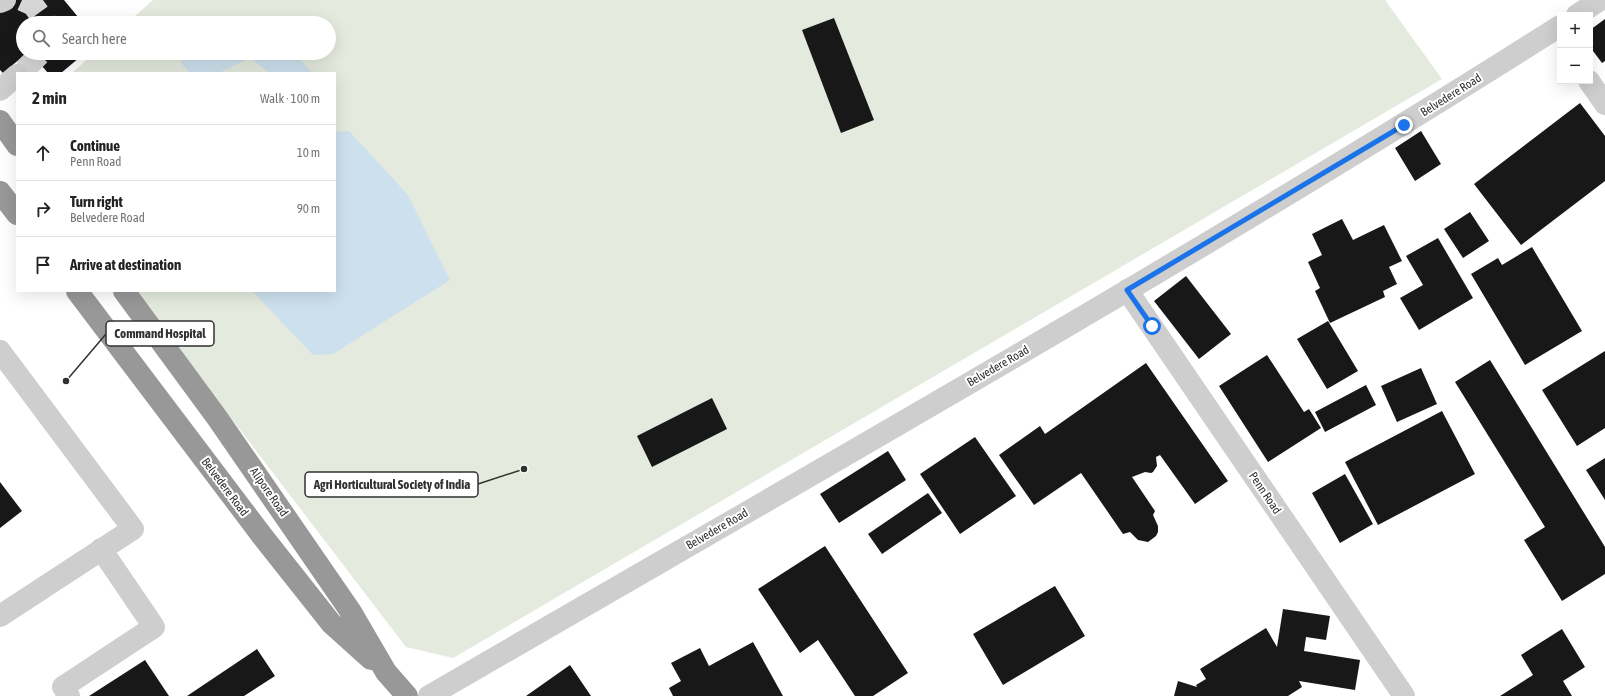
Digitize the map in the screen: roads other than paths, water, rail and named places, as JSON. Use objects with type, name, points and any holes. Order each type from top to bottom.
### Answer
[{"type":"highway","points":[[0,121],[16,144]]},
{"type":"highway","points":[[0,192],[16,213]]},
{"type":"highway","name":"Belvedere Road","points":[[78,292],[263,537],[331,623],[386,672]]},
{"type":"highway","name":"Alipore Road","points":[[125,292],[218,419],[352,612],[386,672],[407,696]]},
{"type":"street","points":[[0,2],[5,0]]},
{"type":"street","points":[[1581,12],[1600,0]]},
{"type":"street","name":"Belvedere Road","points":[[429,696],[1127,290],[1404,125],[1557,32]]},
{"type":"street","points":[[0,90],[16,76]]},
{"type":"street","points":[[1591,84],[1605,104]]},
{"type":"street","name":"Penn Road","points":[[1127,290],[1404,696]]},
{"type":"street","points":[[0,351],[133,529],[0,616]]},
{"type":"street","points":[[69,696],[63,687],[154,627],[101,549]]},
{"type":"water","points":[[182,60],[246,60],[221,72],[189,72],[181,63]]},
{"type":"water","points":[[253,60],[301,60],[311,72],[269,72]]},
{"type":"water","points":[[349,131],[408,195],[450,280],[333,354],[313,355],[253,292],[336,292],[336,132]]},
{"type":"tunnel","points":[[22,0],[33,5],[41,16]]},
{"type":"tunnel","points":[[24,70],[34,60]]},
{"type":"place","name":"Command Hospital","points":[[66,381]]},
{"type":"place","name":"Agri Horticultural Society of India","points":[[524,469]]}]
